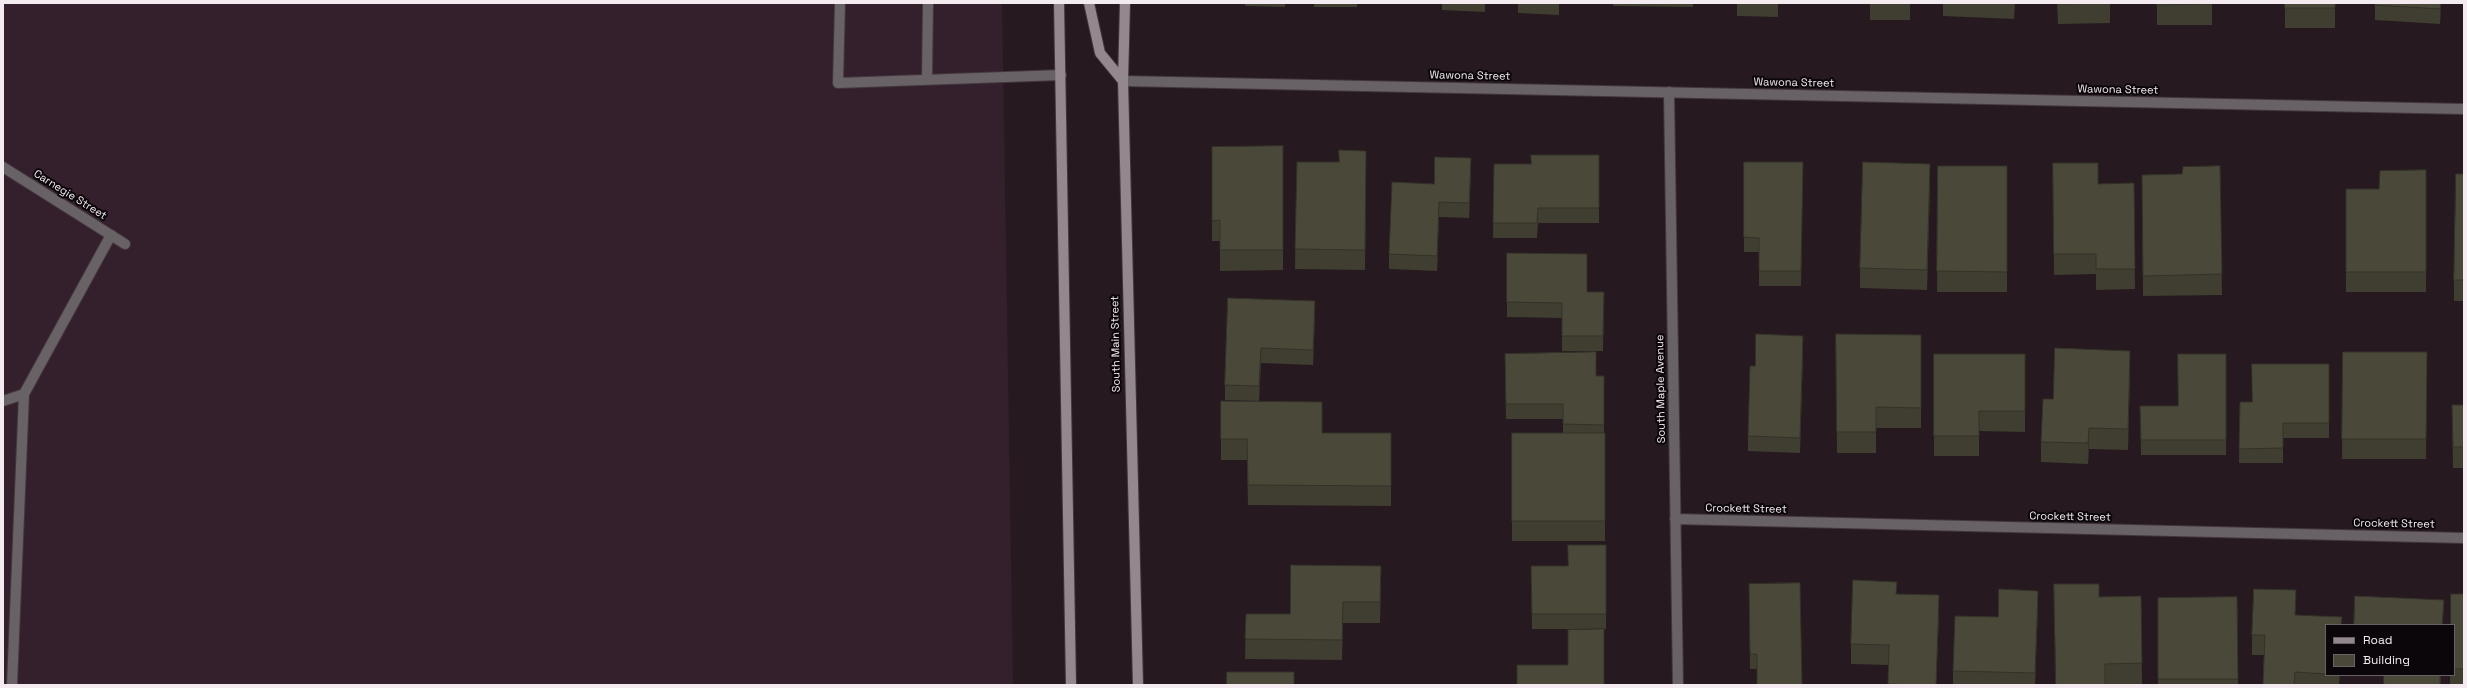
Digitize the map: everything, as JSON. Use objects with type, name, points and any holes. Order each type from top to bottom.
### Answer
[{"type":"main road","points":[[1059,3],[1071,685]]},
{"type":"main road","points":[[1089,3],[1100,52],[1123,81]]},
{"type":"main road","name":"South Main Street","points":[[1125,3],[1123,81],[1138,685]]},
{"type":"street","points":[[840,3],[838,84],[1061,74]]},
{"type":"street","points":[[927,79],[928,3]]},
{"type":"street","name":"Wawona Street","points":[[1123,81],[2464,109]]},
{"type":"street","name":"South Maple Avenue","points":[[1669,92],[1678,685]]},
{"type":"street","name":"Carnegie Street","points":[[3,167],[125,244]]},
{"type":"street","points":[[12,685],[24,394],[111,235]]},
{"type":"street","points":[[3,401],[24,394]]},
{"type":"street","name":"Crockett Street","points":[[1675,519],[2464,538]]},
{"type":"shaded area","points":[[3,3],[1002,3],[1013,685],[3,685]]},
{"type":"building","points":[[2058,3],[2093,3],[2058,4]]},
{"type":"building","points":[[2157,3],[2212,3],[2212,4],[2157,5]]},
{"type":"building","points":[[2285,3],[2335,3],[2335,8],[2285,8]]},
{"type":"building","points":[[2375,3],[2441,3],[2440,9],[2375,5]]},
{"type":"building","points":[[1283,146],[1283,250],[1220,250],[1220,220],[1212,221],[1212,147]]},
{"type":"building","points":[[1339,150],[1366,151],[1365,250],[1295,249],[1297,162],[1339,162]]},
{"type":"building","points":[[1531,155],[1599,155],[1599,208],[1538,208],[1537,223],[1493,223],[1494,164],[1531,164]]},
{"type":"building","points":[[1435,157],[1471,158],[1469,203],[1439,202],[1437,256],[1389,254],[1392,182],[1434,184]]},
{"type":"building","points":[[1744,162],[1803,162],[1801,271],[1759,271],[1759,238],[1744,237]]},
{"type":"building","points":[[1863,162],[1930,164],[1927,270],[1860,268]]},
{"type":"building","points":[[2053,163],[2098,163],[2098,184],[2134,183],[2135,269],[2096,269],[2096,254],[2054,254]]},
{"type":"building","points":[[1938,166],[2007,166],[2007,272],[1937,271]]},
{"type":"building","points":[[2220,166],[2222,274],[2143,276],[2142,175],[2182,174],[2183,167]]},
{"type":"building","points":[[2426,170],[2426,272],[2346,272],[2346,189],[2379,189],[2380,171]]},
{"type":"building","points":[[2456,174],[2464,174],[2464,280],[2454,280]]},
{"type":"building","points":[[1507,253],[1587,254],[1587,292],[1604,292],[1603,336],[1562,336],[1562,303],[1507,302]]},
{"type":"building","points":[[1228,298],[1315,301],[1313,350],[1261,348],[1259,386],[1225,385]]},
{"type":"building","points":[[1756,334],[1803,336],[1800,438],[1748,436],[1750,366],[1755,366]]},
{"type":"building","points":[[1836,334],[1921,335],[1921,408],[1876,407],[1876,432],[1837,432]]},
{"type":"building","points":[[2055,348],[2130,351],[2128,429],[2089,428],[2088,443],[2041,442],[2043,399],[2053,399]]},
{"type":"building","points":[[1596,352],[1596,376],[1604,376],[1604,425],[1563,424],[1563,404],[1506,404],[1505,354]]},
{"type":"building","points":[[2343,352],[2427,352],[2426,439],[2342,439]]},
{"type":"building","points":[[1934,354],[2025,354],[2025,411],[1979,411],[1979,436],[1934,436]]},
{"type":"building","points":[[2178,354],[2226,354],[2226,440],[2141,440],[2140,406],[2178,406]]},
{"type":"building","points":[[2252,364],[2329,364],[2329,423],[2283,423],[2283,448],[2239,449],[2240,402],[2252,402]]},
{"type":"building","points":[[1221,401],[1322,402],[1322,433],[1391,433],[1391,486],[1248,485],[1247,439],[1221,439]]},
{"type":"building","points":[[2452,405],[2464,405],[2464,447],[2453,447]]},
{"type":"building","points":[[1512,433],[1605,433],[1605,521],[1512,521]]},
{"type":"building","points":[[1568,545],[1606,545],[1606,614],[1532,614],[1531,566],[1568,566]]},
{"type":"building","points":[[1291,565],[1381,566],[1380,602],[1343,602],[1342,640],[1245,639],[1246,614],[1290,614]]},
{"type":"building","points":[[1853,580],[1897,582],[1896,594],[1939,595],[1936,685],[1888,684],[1889,645],[1851,644]]},
{"type":"building","points":[[1800,583],[1802,685],[1757,685],[1757,654],[1750,654],[1749,584]]},
{"type":"building","points":[[2054,584],[2099,584],[2099,597],[2141,596],[2142,663],[2105,664],[2105,685],[2056,685]]},
{"type":"building","points":[[1999,589],[2038,591],[2035,673],[1953,671],[1955,616],[1998,617]]},
{"type":"building","points":[[2254,589],[2296,590],[2295,615],[2342,617],[2341,624],[2325,624],[2325,674],[2295,672],[2294,685],[2263,685],[2265,635],[2252,635]]},
{"type":"building","points":[[2451,594],[2464,594],[2464,669],[2455,669],[2455,624],[2451,624]]},
{"type":"building","points":[[2355,596],[2444,600],[2442,624],[2354,624]]},
{"type":"building","points":[[2237,597],[2238,679],[2158,679],[2158,598]]},
{"type":"building","points":[[1604,629],[1604,685],[1517,685],[1517,665],[1568,665],[1568,630]]},
{"type":"building","points":[[1227,672],[1294,672],[1294,685],[1227,685]]},
{"type":"building","points":[[2384,676],[2440,676],[2440,685],[2384,685]]}]
